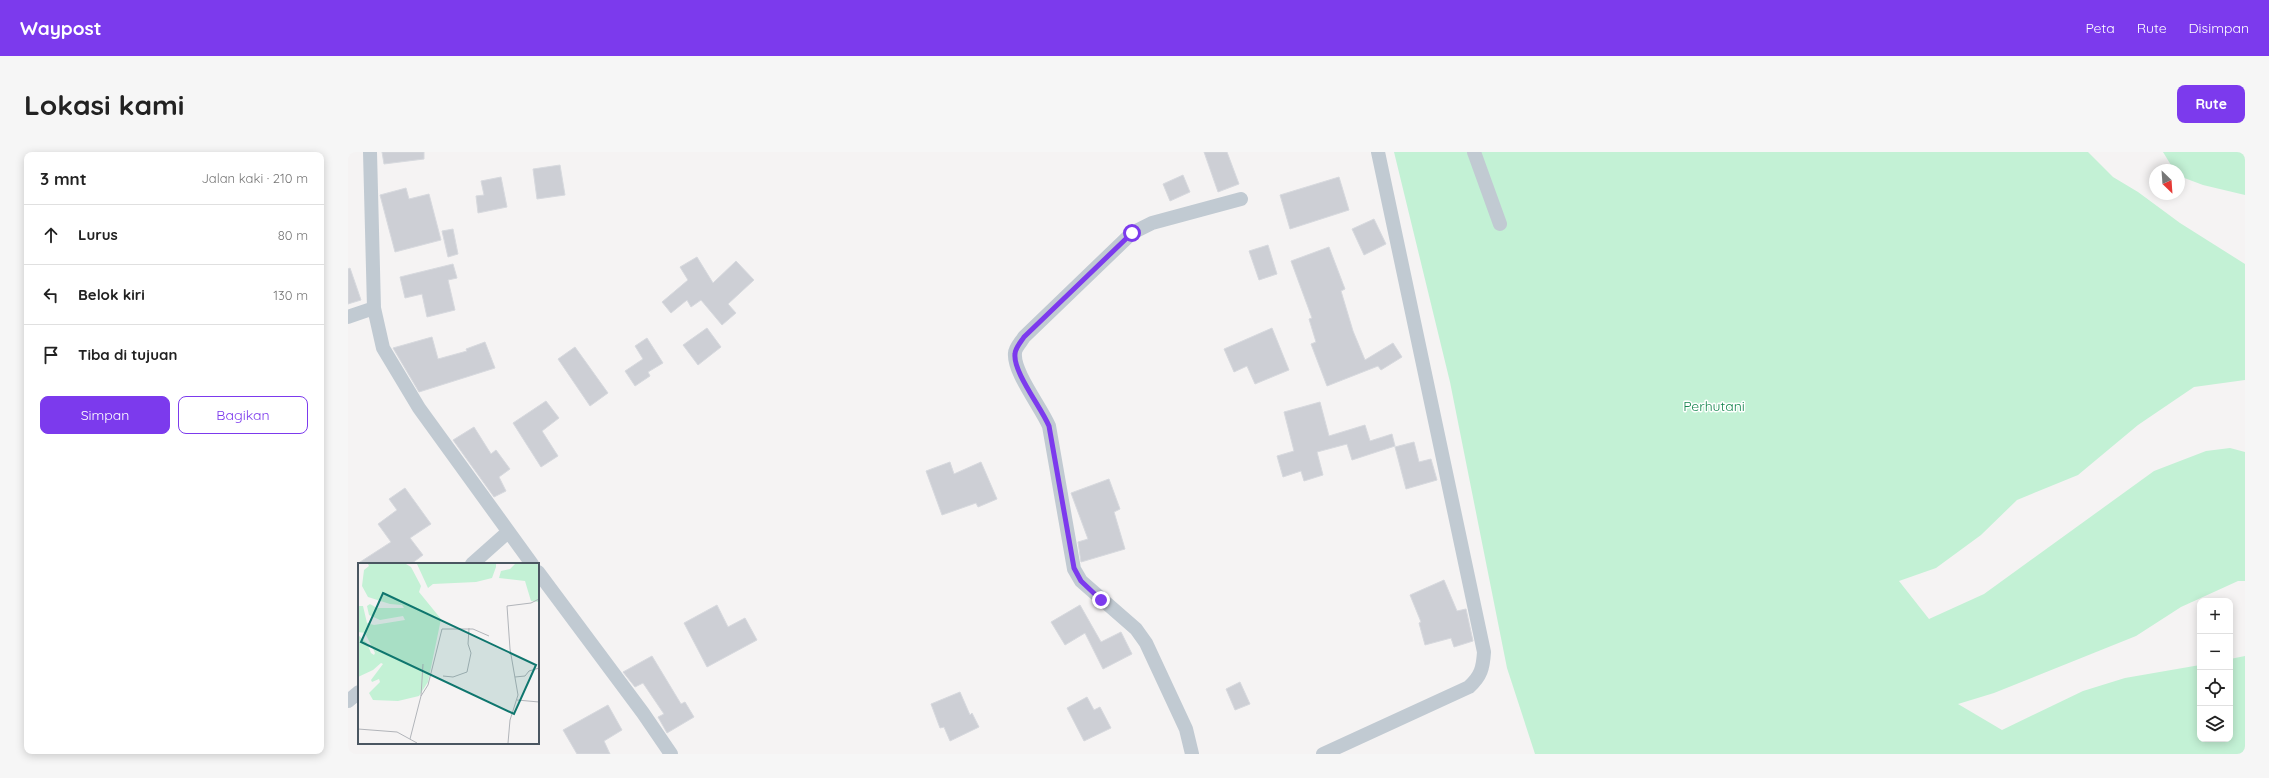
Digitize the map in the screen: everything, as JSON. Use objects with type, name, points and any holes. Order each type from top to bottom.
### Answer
[{"type":"street","points":[[370,152],[374,308],[383,348],[390,362],[419,408],[531,563]]},
{"type":"street","points":[[1323,754],[1469,688],[1480,677],[1484,666],[1482,644],[1378,152]]},
{"type":"street","points":[[1474,152],[1500,224]]},
{"type":"street","points":[[1192,754],[1186,729],[1146,642],[1136,629],[1081,581],[1074,568],[1049,426],[1042,410],[1016,370],[1015,352],[1024,337],[1132,233],[1152,223],[1241,199]]},
{"type":"street","points":[[348,317],[374,308]]},
{"type":"street","points":[[473,563],[508,532]]},
{"type":"street","points":[[539,573],[643,713],[671,754]]},
{"type":"street","points":[[348,701],[358,693]]},
{"type":"green space","name":"Perhutani","points":[[1394,152],[2088,152],[2113,177],[2138,192],[2180,223],[2245,264],[2245,380],[2194,387],[2138,425],[2078,475],[2017,500],[1981,535],[1936,568],[1899,581],[1929,619],[1984,594],[2154,471],[2206,451],[2230,448],[2245,452],[2245,581],[2238,581],[2201,598],[2197,598],[2197,600],[2181,607],[2136,636],[1994,693],[1958,704],[2002,730],[2083,691],[2125,678],[2197,666],[2197,742],[2233,742],[2233,658],[2245,656],[2245,754],[1535,754],[1507,668],[1450,382]]},
{"type":"green space","points":[[2163,152],[2245,152],[2245,195],[2203,185],[2185,178],[2185,164],[2170,164]]},
{"type":"building","points":[[382,152],[424,152],[424,159],[384,164]]},
{"type":"building","points":[[1204,152],[1227,152],[1239,184],[1218,192]]},
{"type":"building","points":[[560,165],[565,195],[537,199],[533,169]]},
{"type":"building","points":[[1183,175],[1190,192],[1170,201],[1163,184]]},
{"type":"building","points":[[501,177],[507,207],[478,213],[476,196],[484,195],[481,181]]},
{"type":"building","points":[[1339,177],[1349,210],[1290,229],[1280,195]]},
{"type":"building","points":[[406,188],[409,199],[429,194],[441,240],[395,252],[380,195]]},
{"type":"building","points":[[1374,219],[1386,244],[1364,255],[1352,229]]},
{"type":"building","points":[[453,229],[458,254],[448,257],[442,231]]},
{"type":"building","points":[[1268,245],[1277,274],[1259,280],[1249,251]]},
{"type":"building","points":[[1329,247],[1345,289],[1341,291],[1353,331],[1365,360],[1393,343],[1402,357],[1381,370],[1378,366],[1327,386],[1311,344],[1316,342],[1309,319],[1312,318],[1291,261]]},
{"type":"building","points":[[697,257],[713,283],[736,261],[754,280],[728,304],[736,313],[722,325],[701,300],[691,307],[687,300],[671,313],[662,302],[688,280],[680,267]]},
{"type":"building","points":[[453,264],[457,278],[448,280],[455,310],[427,317],[422,294],[405,298],[400,277]]},
{"type":"building","points":[[350,268],[361,300],[348,304],[348,269]]},
{"type":"building","points":[[707,328],[721,347],[698,365],[683,345]]},
{"type":"building","points":[[1272,328],[1289,370],[1255,384],[1247,366],[1234,372],[1224,349]]},
{"type":"building","points":[[432,337],[438,359],[467,351],[466,349],[485,342],[495,368],[419,392],[393,348]]},
{"type":"building","points":[[647,338],[663,363],[648,372],[650,376],[635,386],[625,371],[643,359],[635,346]]},
{"type":"building","points":[[575,347],[608,393],[590,406],[558,359]]},
{"type":"building","points":[[546,401],[559,418],[542,431],[558,456],[541,467],[513,423]]},
{"type":"building","points":[[1320,402],[1329,436],[1365,425],[1370,441],[1392,434],[1395,446],[1352,460],[1347,444],[1317,452],[1323,475],[1304,481],[1301,471],[1283,477],[1277,456],[1294,451],[1284,412]]},
{"type":"building","points":[[474,427],[491,454],[496,450],[510,469],[499,477],[506,491],[494,497],[453,440]]},
{"type":"building","points":[[1414,442],[1419,462],[1431,459],[1437,480],[1406,489],[1395,447]]},
{"type":"building","points":[[950,462],[954,474],[981,462],[997,499],[978,507],[976,503],[942,515],[926,471]]},
{"type":"building","points":[[1109,479],[1120,509],[1114,512],[1125,549],[1081,562],[1078,542],[1088,539],[1071,493]]},
{"type":"building","points":[[405,488],[431,524],[410,538],[423,555],[412,563],[359,563],[391,542],[378,524],[397,510],[389,499]]},
{"type":"building","points":[[1444,580],[1457,611],[1466,609],[1473,641],[1454,647],[1451,638],[1425,645],[1419,623],[1421,622],[1410,595]]},
{"type":"building","points":[[717,605],[728,627],[745,618],[757,640],[707,667],[684,623]]},
{"type":"building","points":[[1080,605],[1101,642],[1121,632],[1132,654],[1103,669],[1085,633],[1065,645],[1051,622]]},
{"type":"building","points":[[652,656],[681,704],[685,702],[694,717],[667,733],[658,717],[664,714],[643,683],[635,687],[623,672]]},
{"type":"building","points":[[1240,682],[1250,704],[1235,710],[1226,689]]},
{"type":"building","points":[[960,692],[970,715],[972,713],[979,727],[950,741],[944,727],[940,728],[931,704]]},
{"type":"building","points":[[1087,697],[1094,710],[1100,707],[1111,728],[1084,741],[1067,708]]},
{"type":"building","points":[[608,705],[622,730],[604,741],[610,754],[577,754],[563,730]]},
{"type":"route","points":[[1101,600],[1081,581],[1074,568],[1070,554],[1049,426],[1042,410],[1016,370],[1014,362],[1015,352],[1024,337],[1132,233]]}]
